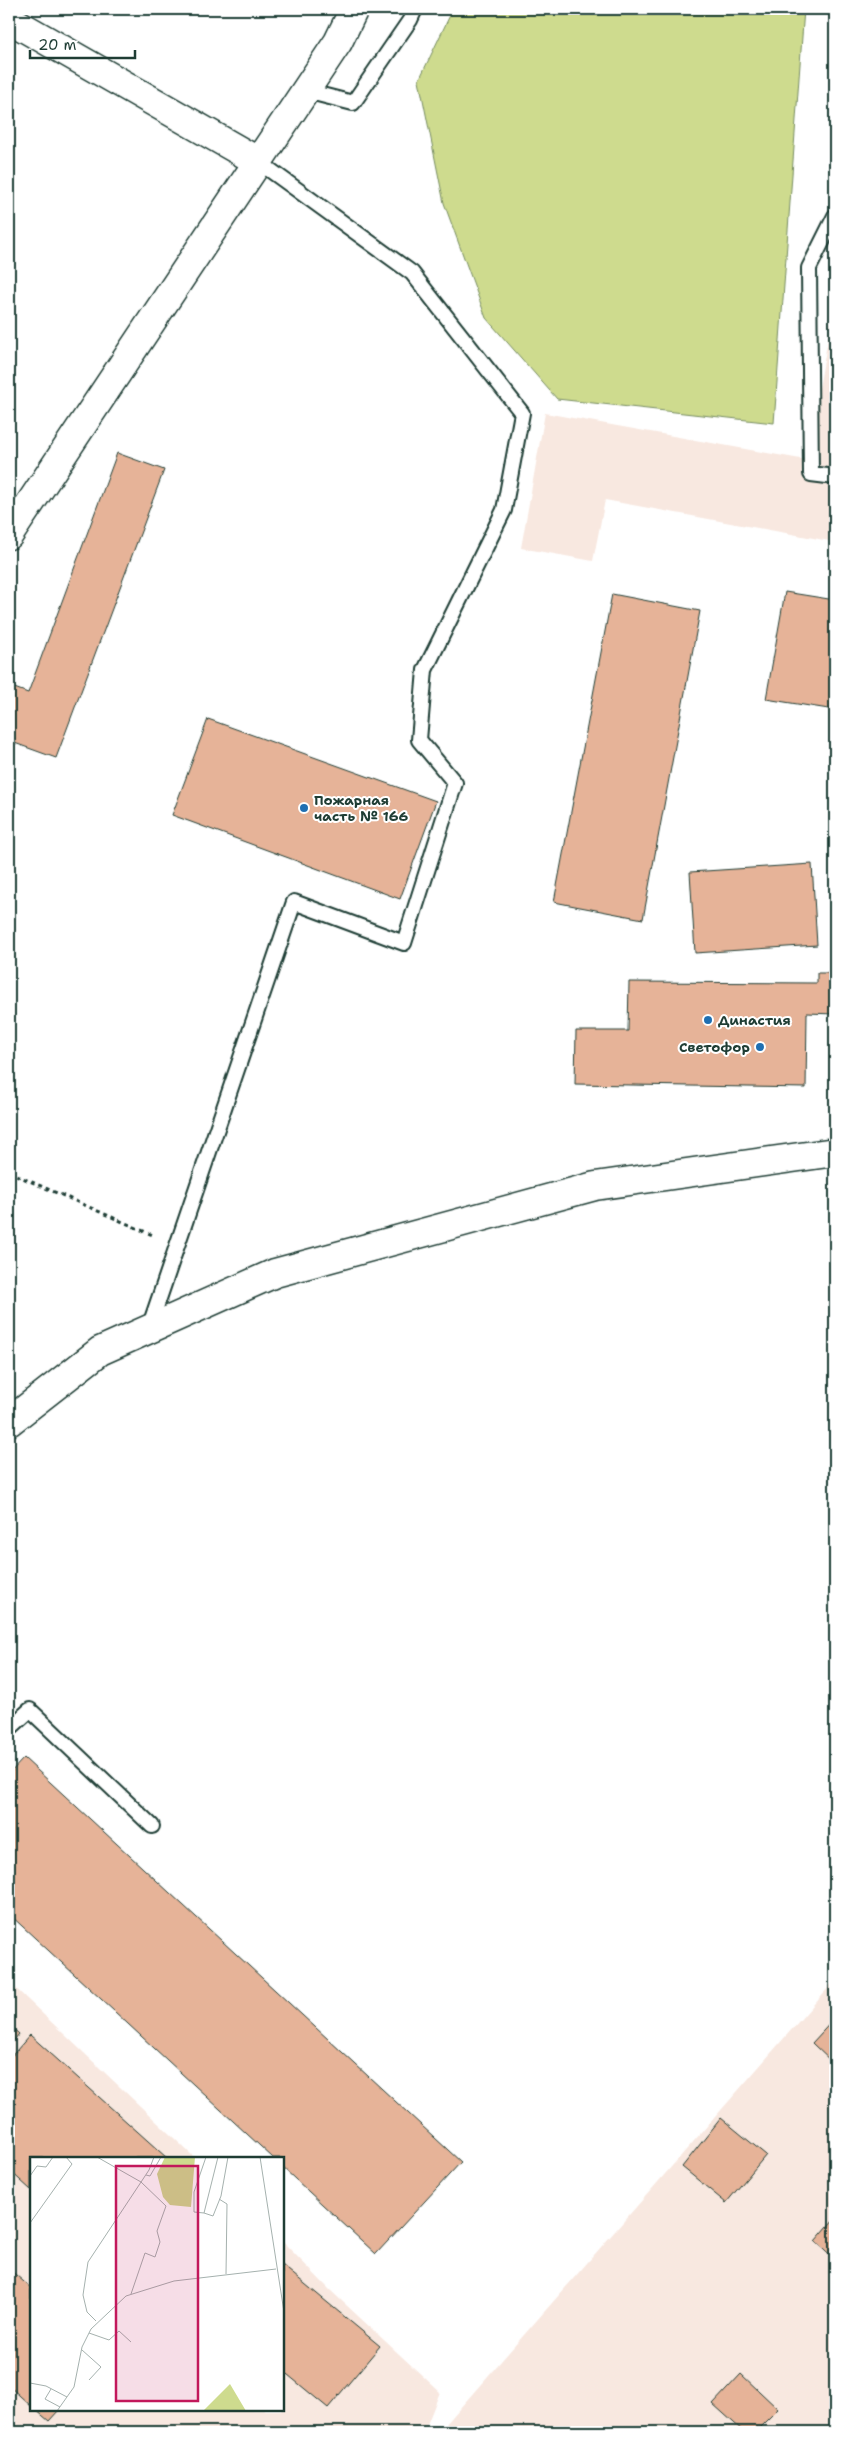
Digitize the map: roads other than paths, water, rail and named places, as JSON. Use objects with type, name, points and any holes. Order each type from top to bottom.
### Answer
[{"type":"street","points":[[9,535],[306,91],[338,42],[354,9]]},
{"type":"street","points":[[9,19],[259,162]]},
{"type":"street","points":[[9,1422],[100,1351],[275,1273],[595,1186],[835,1152]]},
{"type":"lane","points":[[306,91],[354,103],[410,20],[415,9]]},
{"type":"lane","points":[[149,1329],[294,902],[404,943],[455,783],[419,740],[425,670],[504,510],[522,413],[412,273],[259,162]]},
{"type":"lane","points":[[835,216],[809,268],[811,474],[835,477]]},
{"type":"lane","points":[[9,1729],[30,1710],[152,1826]]},
{"type":"place","name":"Пожарная часть № 166","points":[[304,808]]},
{"type":"place","name":"Династия","points":[[708,1020]]},
{"type":"place","name":"Светофор","points":[[760,1047]]}]
